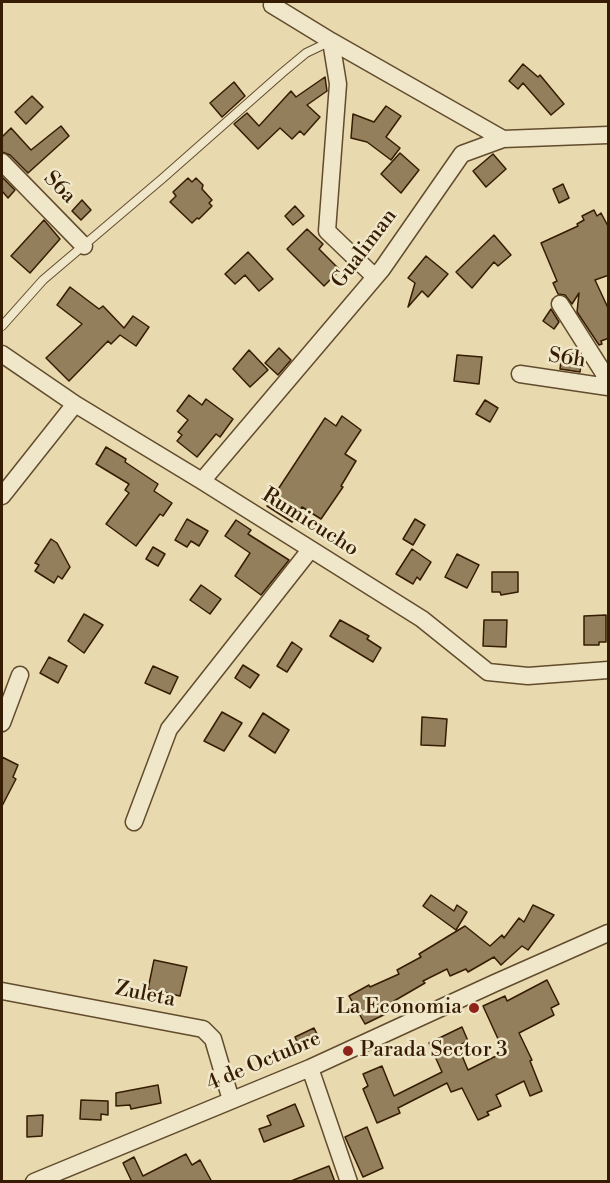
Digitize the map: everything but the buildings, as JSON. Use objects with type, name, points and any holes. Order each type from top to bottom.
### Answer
[{"type":"street","points":[[272,4],[331,41],[503,139]]},
{"type":"street","points":[[331,41],[338,84],[327,231],[375,277]]},
{"type":"street","name":"Gualiman","points":[[202,481],[375,277],[462,154],[503,139],[609,135]]},
{"type":"street","name":"S6a","points":[[2,162],[84,246]]},
{"type":"street","points":[[561,304],[603,372],[609,386]]},
{"type":"street","name":"Rumicucho","points":[[2,354],[75,404],[422,619],[488,672],[528,676],[609,670]]},
{"type":"street","name":"S6h","points":[[520,374],[609,386]]},
{"type":"street","points":[[2,496],[75,404]]},
{"type":"street","points":[[134,822],[169,729],[310,550]]},
{"type":"street","points":[[2,723],[20,675]]},
{"type":"street","name":"4 de Octubre","points":[[34,1182],[310,1068],[609,933]]},
{"type":"street","name":"Zuleta","points":[[2,991],[203,1029],[213,1038],[231,1100]]},
{"type":"street","points":[[310,1068],[349,1182]]},
{"type":"lane","points":[[2,326],[44,280],[282,73],[306,53],[331,41]]},
{"type":"place","name":"La Economia","points":[[474,1008]]},
{"type":"place","name":"Parada Sector 3","points":[[348,1051]]}]
